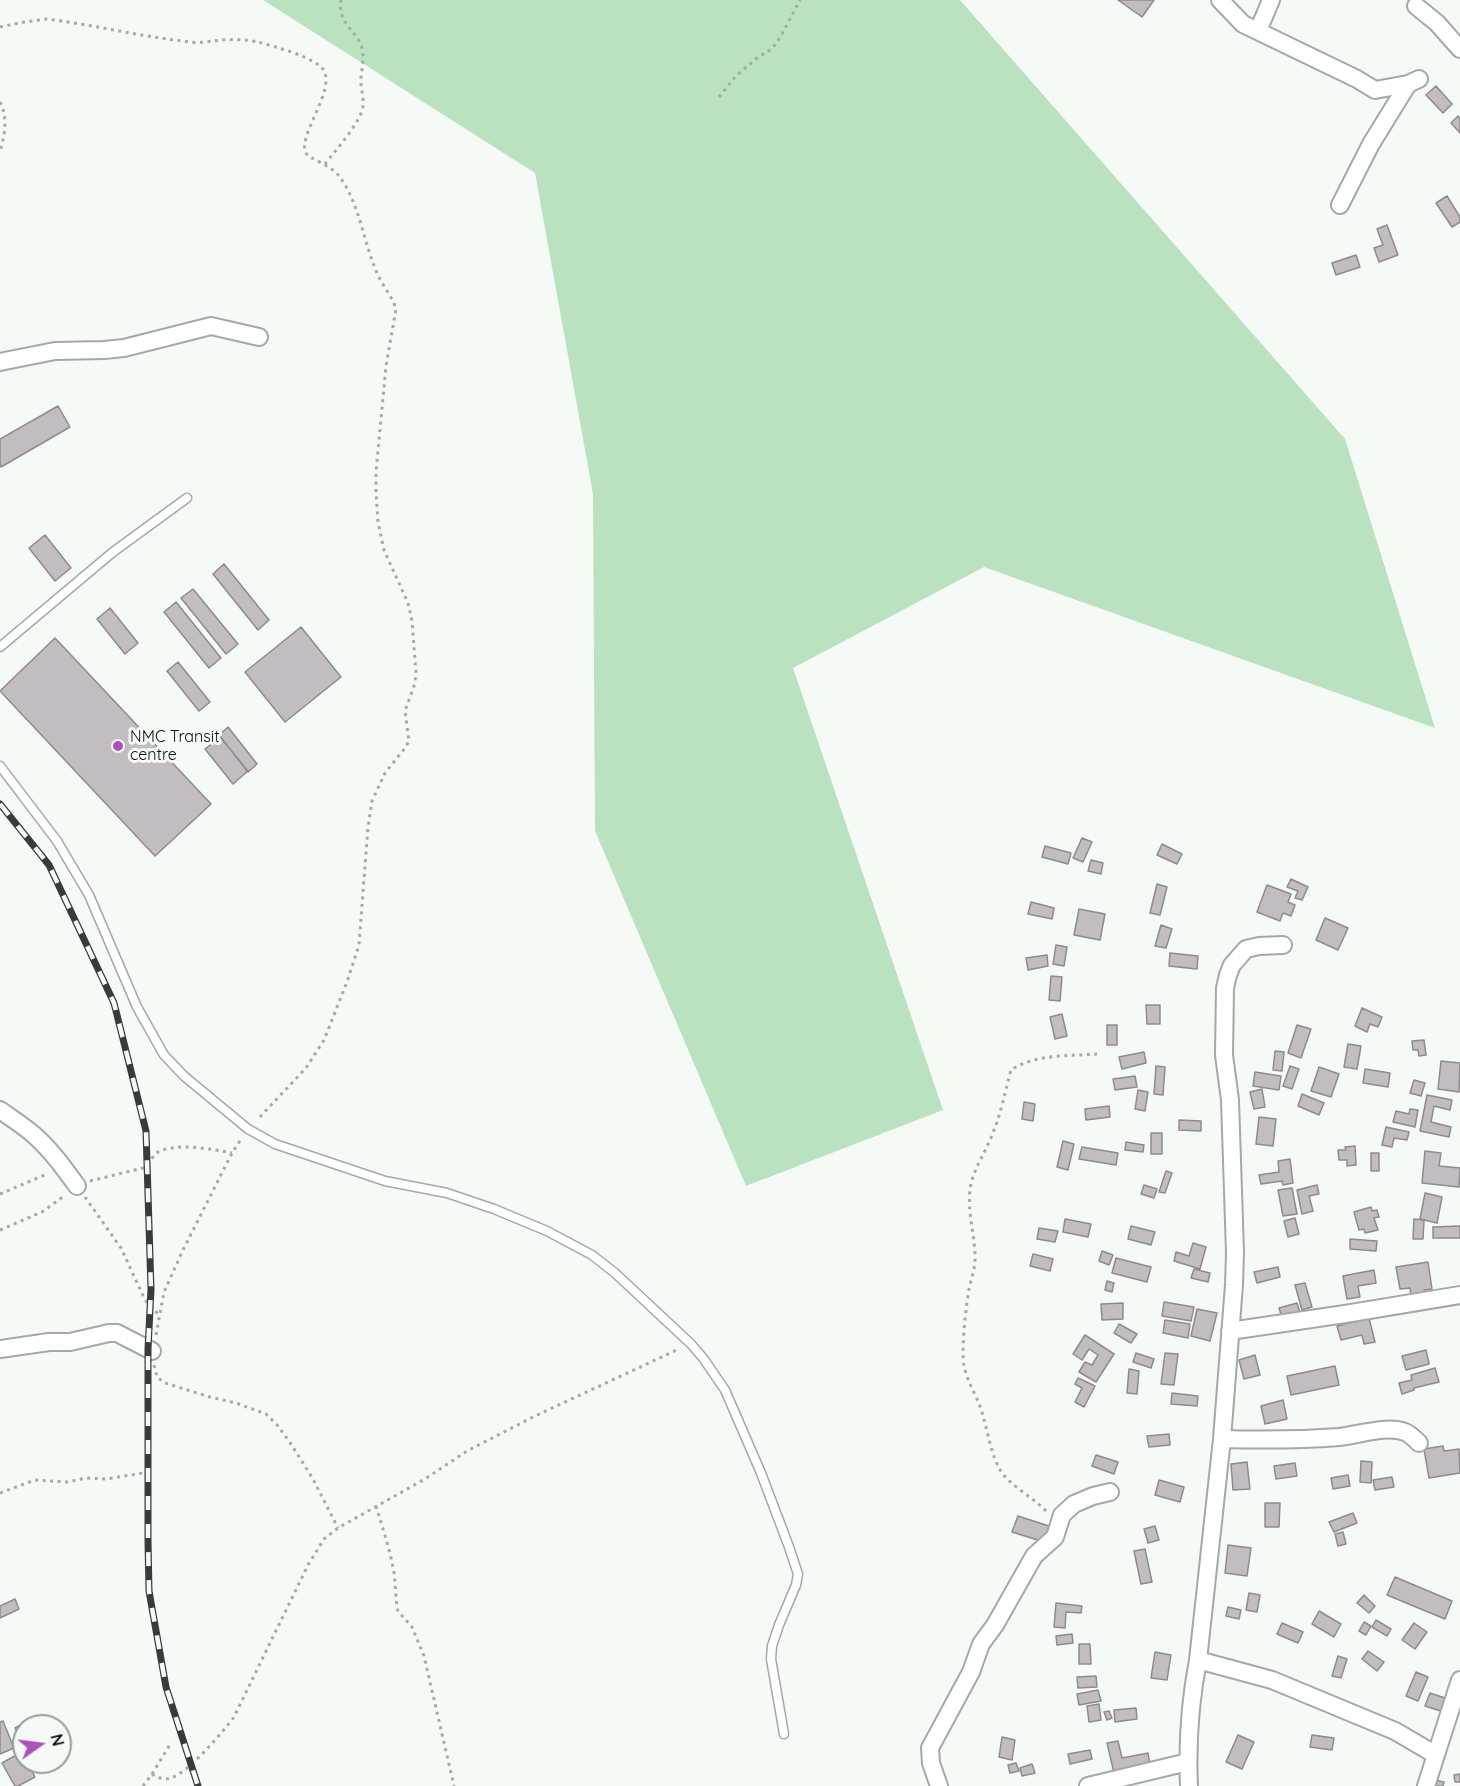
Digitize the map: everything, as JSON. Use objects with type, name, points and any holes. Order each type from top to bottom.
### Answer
[{"type":"street","points":[[1258,31],[1271,0]]},
{"type":"street","points":[[1222,1],[1244,24],[1375,90],[1389,114]]},
{"type":"street","points":[[1416,6],[1437,23],[1460,49]]},
{"type":"street","points":[[1340,205],[1360,164],[1389,114],[1414,82],[1375,90]]},
{"type":"street","points":[[0,363],[55,351],[124,348],[211,326],[259,337]]},
{"type":"street","points":[[1189,1786],[1191,1695],[1198,1660],[1222,1439],[1236,1252],[1230,1100],[1224,1055],[1225,988],[1232,965],[1246,949],[1283,945]]},
{"type":"street","points":[[0,1110],[33,1134],[61,1164],[76,1186]]},
{"type":"street","points":[[1230,1331],[1460,1295]]},
{"type":"street","points":[[0,1349],[49,1342],[70,1342],[117,1333],[152,1351]]},
{"type":"street","points":[[1222,1439],[1278,1440],[1340,1437],[1394,1430],[1405,1432],[1419,1443]]},
{"type":"street","points":[[939,1786],[931,1763],[930,1748],[971,1672],[981,1644],[995,1625],[1034,1556],[1054,1537],[1062,1515],[1074,1504],[1110,1492]]},
{"type":"street","points":[[1198,1660],[1272,1680],[1395,1731],[1436,1755]]},
{"type":"street","points":[[1426,1786],[1460,1680]]},
{"type":"street","points":[[1088,1786],[1188,1762]]},
{"type":"lane","points":[[0,647],[113,552],[187,498]]},
{"type":"lane","points":[[0,766],[57,841],[89,895],[137,1008],[164,1055],[184,1076],[248,1129],[275,1144],[385,1180],[447,1193],[547,1231],[592,1255],[615,1273],[691,1344],[725,1390],[761,1473],[798,1574],[796,1585],[772,1646],[771,1659],[784,1734]]},
{"type":"path","points":[[325,164],[352,129],[361,115],[363,106],[360,86],[363,56],[360,42],[347,26],[340,10],[341,0]]},
{"type":"path","points":[[719,97],[735,76],[772,49],[800,0]]},
{"type":"path","points":[[0,27],[47,19],[194,43],[231,40],[257,42],[314,62],[326,73],[326,82],[304,144],[305,152],[338,174],[347,188],[377,273],[396,309],[386,366],[376,492],[378,522],[384,550],[405,596],[412,621],[415,683],[405,711],[408,744],[385,773],[372,801],[359,945],[324,1040],[306,1068],[248,1129],[232,1153],[164,1292],[152,1351],[157,1377],[165,1383],[266,1414],[291,1444],[313,1479],[338,1528]]},
{"type":"path","points":[[0,102],[5,116],[5,129],[0,151]]},
{"type":"path","points":[[1058,1522],[1000,1469],[977,1396],[966,1376],[963,1363],[966,1305],[975,1265],[970,1190],[978,1162],[985,1152],[1000,1115],[1011,1070],[1020,1064],[1043,1059],[1096,1054]]},
{"type":"path","points":[[0,1230],[42,1212],[60,1201],[76,1186],[143,1168],[160,1151],[187,1148],[232,1153]]},
{"type":"path","points":[[0,1194],[46,1174],[61,1164]]},
{"type":"path","points":[[76,1186],[121,1248],[145,1300],[159,1316]]},
{"type":"path","points":[[152,1774],[164,1779],[178,1774],[225,1729],[241,1703],[308,1565],[324,1539],[338,1528],[476,1447],[535,1416],[691,1344]]},
{"type":"path","points":[[0,1492],[35,1480],[67,1482],[86,1478],[107,1479],[149,1472]]},
{"type":"path","points":[[376,1506],[393,1564],[397,1607],[416,1634],[424,1656],[454,1786]]},
{"type":"path","points":[[142,1786],[171,1743]]},
{"type":"green space","points":[[263,0],[960,0],[1345,439],[1435,728],[984,567],[793,668],[943,1110],[746,1186],[595,831],[593,494],[535,173]]},
{"type":"building","points":[[1118,0],[1154,0],[1142,17]]},
{"type":"building","points":[[1436,86],[1452,104],[1443,113],[1426,95]]},
{"type":"building","points":[[1458,116],[1460,119],[1460,133],[1451,123]]},
{"type":"building","points":[[1447,196],[1460,217],[1460,222],[1452,227],[1436,203]]},
{"type":"building","points":[[1387,225],[1398,255],[1379,262],[1374,248],[1383,245],[1377,229]]},
{"type":"building","points":[[1356,255],[1360,267],[1336,275],[1332,263]]},
{"type":"building","points":[[58,406],[70,427],[1,467],[0,439]]},
{"type":"building","points":[[45,535],[71,568],[55,581],[29,548]]},
{"type":"building","points":[[224,564],[269,620],[258,630],[213,574]]},
{"type":"building","points":[[193,589],[238,644],[226,654],[181,598]]},
{"type":"building","points":[[176,602],[221,658],[209,668],[164,612]]},
{"type":"building","points":[[110,608],[138,643],[125,654],[97,619]]},
{"type":"building","points":[[301,627],[341,677],[285,722],[245,672]]},
{"type":"building","points":[[55,638],[211,804],[155,856],[0,691]]},
{"type":"building","points":[[178,662],[210,702],[199,711],[167,671]]},
{"type":"building","points":[[228,727],[257,764],[248,772],[219,735]]},
{"type":"building","points":[[220,737],[248,771],[233,784],[205,749]]},
{"type":"building","points":[[1082,838],[1092,842],[1083,862],[1073,858]]},
{"type":"building","points":[[1162,844],[1182,854],[1177,864],[1157,855]]},
{"type":"building","points":[[1045,846],[1071,853],[1068,864],[1042,857]]},
{"type":"building","points":[[1091,860],[1103,863],[1101,874],[1088,871]]},
{"type":"building","points":[[1291,879],[1308,887],[1302,900],[1295,898],[1298,891],[1287,887]]},
{"type":"building","points":[[1157,884],[1167,887],[1160,915],[1150,913]]},
{"type":"building","points":[[1267,885],[1291,894],[1288,902],[1295,905],[1291,916],[1283,913],[1280,921],[1257,912]]},
{"type":"building","points":[[1031,902],[1054,908],[1052,919],[1028,914]]},
{"type":"building","points":[[1079,909],[1105,914],[1100,940],[1074,935]]},
{"type":"building","points":[[1325,918],[1348,928],[1338,950],[1316,940]]},
{"type":"building","points":[[1161,925],[1172,929],[1166,948],[1155,946]]},
{"type":"building","points":[[1056,945],[1067,947],[1064,966],[1053,964]]},
{"type":"building","points":[[1170,953],[1198,956],[1197,969],[1169,966]]},
{"type":"building","points":[[1047,955],[1048,966],[1028,970],[1026,958]]},
{"type":"building","points":[[1051,976],[1062,977],[1060,1001],[1049,1000]]},
{"type":"building","points":[[1146,1005],[1160,1005],[1160,1024],[1147,1024]]},
{"type":"building","points":[[1362,1008],[1382,1017],[1378,1027],[1370,1024],[1367,1032],[1355,1026]]},
{"type":"building","points":[[1062,1014],[1067,1036],[1055,1039],[1050,1017]]},
{"type":"building","points":[[1107,1025],[1117,1025],[1117,1045],[1107,1045]]},
{"type":"building","points":[[1297,1025],[1311,1029],[1301,1058],[1288,1053]]},
{"type":"building","points":[[1424,1040],[1426,1055],[1419,1056],[1418,1050],[1413,1050],[1412,1041]]},
{"type":"building","points":[[1348,1044],[1361,1046],[1357,1069],[1344,1067]]},
{"type":"building","points":[[1275,1051],[1284,1052],[1282,1071],[1273,1070]]},
{"type":"building","points":[[1144,1052],[1146,1063],[1122,1069],[1119,1057]]},
{"type":"building","points":[[1441,1061],[1460,1063],[1459,1092],[1438,1089]]},
{"type":"building","points":[[1156,1066],[1165,1067],[1163,1095],[1154,1094]]},
{"type":"building","points":[[1290,1066],[1299,1069],[1292,1089],[1283,1086]]},
{"type":"building","points":[[1319,1067],[1339,1074],[1331,1097],[1311,1091]]},
{"type":"building","points":[[1365,1069],[1390,1073],[1388,1087],[1363,1083]]},
{"type":"building","points":[[1255,1072],[1281,1076],[1279,1090],[1253,1086]]},
{"type":"building","points":[[1135,1076],[1137,1087],[1115,1090],[1113,1079]]},
{"type":"building","points":[[1414,1080],[1425,1083],[1421,1096],[1410,1093]]},
{"type":"building","points":[[1262,1089],[1265,1107],[1254,1109],[1250,1092]]},
{"type":"building","points":[[1138,1090],[1148,1092],[1145,1111],[1135,1109]]},
{"type":"building","points":[[1302,1094],[1324,1103],[1319,1115],[1298,1106]]},
{"type":"building","points":[[1427,1095],[1452,1100],[1450,1110],[1434,1106],[1431,1122],[1451,1127],[1449,1137],[1420,1131]]},
{"type":"building","points":[[1024,1102],[1035,1104],[1033,1121],[1022,1119]]},
{"type":"building","points":[[1109,1106],[1110,1117],[1086,1120],[1085,1109]]},
{"type":"building","points":[[1410,1109],[1418,1110],[1415,1127],[1393,1122],[1396,1111],[1409,1114]]},
{"type":"building","points":[[1259,1117],[1276,1119],[1273,1146],[1256,1144]]},
{"type":"building","points":[[1179,1120],[1201,1121],[1201,1131],[1179,1130]]},
{"type":"building","points":[[1386,1127],[1409,1132],[1407,1140],[1394,1138],[1392,1147],[1382,1145]]},
{"type":"building","points":[[1151,1133],[1162,1133],[1162,1154],[1151,1154]]},
{"type":"building","points":[[1063,1141],[1074,1144],[1068,1170],[1057,1167]]},
{"type":"building","points":[[1126,1142],[1144,1145],[1143,1152],[1125,1150]]},
{"type":"building","points":[[1355,1146],[1356,1165],[1347,1166],[1347,1160],[1339,1160],[1338,1150],[1346,1150],[1345,1147]]},
{"type":"building","points":[[1082,1147],[1118,1153],[1116,1165],[1079,1159]]},
{"type":"building","points":[[1425,1151],[1441,1153],[1439,1166],[1460,1168],[1459,1187],[1422,1183]]},
{"type":"building","points":[[1371,1153],[1379,1153],[1379,1171],[1371,1171]]},
{"type":"building","points":[[1290,1159],[1293,1183],[1283,1185],[1282,1181],[1261,1184],[1259,1175],[1279,1172],[1278,1161]]},
{"type":"building","points":[[1166,1171],[1172,1173],[1165,1193],[1159,1192]]},
{"type":"building","points":[[1144,1185],[1157,1189],[1154,1198],[1141,1194]]},
{"type":"building","points":[[1317,1185],[1319,1194],[1309,1196],[1313,1211],[1302,1214],[1297,1190]]},
{"type":"building","points":[[1292,1188],[1297,1214],[1283,1216],[1278,1190]]},
{"type":"building","points":[[1425,1193],[1442,1197],[1437,1223],[1420,1219]]},
{"type":"building","points":[[1371,1207],[1372,1211],[1377,1210],[1379,1217],[1374,1218],[1378,1230],[1365,1233],[1364,1229],[1359,1230],[1354,1212]]},
{"type":"building","points":[[1295,1218],[1299,1234],[1288,1237],[1284,1221]]},
{"type":"building","points":[[1065,1219],[1091,1224],[1088,1237],[1063,1232]]},
{"type":"building","points":[[1414,1219],[1424,1220],[1423,1239],[1413,1239]]},
{"type":"building","points":[[1131,1226],[1155,1232],[1151,1245],[1128,1239]]},
{"type":"building","points":[[1460,1226],[1460,1238],[1433,1238],[1433,1227]]},
{"type":"building","points":[[1039,1228],[1058,1231],[1055,1242],[1037,1239]]},
{"type":"building","points":[[1350,1239],[1377,1241],[1376,1251],[1350,1249]]},
{"type":"building","points":[[1193,1243],[1206,1247],[1200,1269],[1174,1261],[1176,1252],[1189,1256]]},
{"type":"building","points":[[1102,1251],[1113,1255],[1109,1265],[1099,1261]]},
{"type":"building","points":[[1033,1254],[1053,1259],[1050,1271],[1030,1266]]},
{"type":"building","points":[[1116,1258],[1151,1267],[1147,1282],[1112,1273]]},
{"type":"building","points":[[1428,1262],[1432,1289],[1424,1290],[1425,1295],[1411,1297],[1410,1288],[1400,1289],[1396,1267]]},
{"type":"building","points":[[1278,1267],[1280,1277],[1257,1283],[1254,1272]]},
{"type":"building","points":[[1194,1269],[1210,1273],[1208,1282],[1191,1278]]},
{"type":"building","points":[[1374,1270],[1376,1283],[1358,1286],[1360,1297],[1347,1299],[1343,1276]]},
{"type":"building","points":[[1107,1281],[1114,1283],[1112,1292],[1105,1290]]},
{"type":"building","points":[[1305,1283],[1312,1307],[1302,1310],[1295,1285]]},
{"type":"building","points":[[1164,1302],[1194,1307],[1191,1321],[1162,1316]]},
{"type":"building","points":[[1123,1303],[1123,1319],[1102,1320],[1101,1304]]},
{"type":"building","points":[[1297,1303],[1300,1313],[1282,1318],[1279,1308]]},
{"type":"building","points":[[1197,1309],[1217,1313],[1210,1341],[1191,1336]]},
{"type":"building","points":[[1369,1318],[1375,1342],[1364,1344],[1362,1335],[1341,1340],[1337,1326]]},
{"type":"building","points":[[1165,1320],[1190,1324],[1188,1338],[1163,1333]]},
{"type":"building","points":[[1119,1324],[1137,1334],[1131,1343],[1114,1333]]},
{"type":"building","points":[[1085,1335],[1114,1354],[1096,1382],[1079,1372],[1085,1362],[1092,1365],[1098,1355],[1089,1349],[1082,1360],[1073,1354]]},
{"type":"building","points":[[1426,1350],[1429,1364],[1406,1370],[1402,1356]]},
{"type":"building","points":[[1136,1353],[1154,1359],[1151,1368],[1133,1362]]},
{"type":"building","points":[[1165,1353],[1178,1354],[1174,1385],[1161,1384]]},
{"type":"building","points":[[1255,1355],[1260,1375],[1244,1379],[1239,1360]]},
{"type":"building","points":[[1335,1366],[1339,1385],[1291,1395],[1287,1376]]},
{"type":"building","points":[[1435,1368],[1439,1382],[1414,1388],[1402,1394],[1399,1383],[1412,1380],[1411,1375]]},
{"type":"building","points":[[1129,1369],[1139,1371],[1137,1394],[1127,1393]]},
{"type":"building","points":[[1078,1378],[1095,1386],[1084,1407],[1075,1402],[1082,1388],[1075,1384]]},
{"type":"building","points":[[1172,1393],[1198,1396],[1197,1406],[1171,1404]]},
{"type":"building","points":[[1283,1400],[1287,1419],[1265,1424],[1261,1406]]},
{"type":"building","points":[[1169,1434],[1170,1445],[1149,1447],[1147,1436]]},
{"type":"building","points":[[1443,1446],[1444,1451],[1459,1449],[1460,1473],[1429,1478],[1424,1449]]},
{"type":"building","points":[[1096,1455],[1118,1462],[1114,1474],[1092,1466]]},
{"type":"building","points":[[1361,1461],[1372,1462],[1371,1483],[1360,1482]]},
{"type":"building","points":[[1247,1462],[1250,1489],[1233,1490],[1231,1464]]},
{"type":"building","points":[[1295,1463],[1297,1476],[1276,1479],[1274,1466]]},
{"type":"building","points":[[1348,1475],[1350,1486],[1333,1489],[1331,1478]]},
{"type":"building","points":[[1392,1477],[1394,1487],[1375,1490],[1373,1480]]},
{"type":"building","points":[[1159,1480],[1184,1487],[1180,1502],[1155,1495]]},
{"type":"building","points":[[1265,1503],[1280,1503],[1279,1527],[1265,1527]]},
{"type":"building","points":[[1353,1513],[1357,1523],[1334,1532],[1329,1522]]},
{"type":"building","points":[[1018,1516],[1049,1526],[1044,1542],[1012,1532]]},
{"type":"building","points":[[1155,1526],[1159,1540],[1148,1543],[1144,1529]]},
{"type":"building","points":[[1343,1532],[1346,1544],[1338,1546],[1335,1534]]},
{"type":"building","points":[[1228,1545],[1251,1548],[1247,1576],[1225,1573]]},
{"type":"building","points":[[1145,1549],[1152,1582],[1141,1584],[1134,1551]]},
{"type":"building","points":[[1395,1577],[1452,1601],[1445,1619],[1387,1595]]},
{"type":"building","points":[[1249,1593],[1260,1595],[1257,1612],[1246,1610]]},
{"type":"building","points":[[1364,1595],[1375,1606],[1369,1613],[1357,1603]]},
{"type":"building","points":[[15,1599],[19,1609],[0,1618],[0,1606]]},
{"type":"building","points":[[1056,1603],[1082,1606],[1081,1613],[1066,1612],[1065,1628],[1054,1627]]},
{"type":"building","points":[[1228,1607],[1241,1610],[1239,1619],[1226,1616]]},
{"type":"building","points":[[1319,1611],[1341,1624],[1334,1637],[1312,1624]]},
{"type":"building","points":[[1376,1620],[1391,1629],[1387,1636],[1372,1627]]},
{"type":"building","points":[[1364,1622],[1371,1626],[1366,1635],[1359,1631]]},
{"type":"building","points":[[1282,1623],[1303,1632],[1298,1643],[1277,1634]]},
{"type":"building","points":[[1414,1623],[1427,1632],[1415,1649],[1402,1640]]},
{"type":"building","points":[[1072,1634],[1073,1643],[1057,1645],[1056,1636]]},
{"type":"building","points":[[1079,1644],[1090,1644],[1091,1664],[1079,1664]]},
{"type":"building","points":[[1368,1651],[1384,1662],[1377,1671],[1362,1659]]},
{"type":"building","points":[[1155,1652],[1171,1655],[1167,1680],[1151,1678]]},
{"type":"building","points":[[1338,1656],[1347,1659],[1341,1678],[1332,1676]]},
{"type":"building","points":[[1416,1672],[1428,1677],[1418,1701],[1406,1696]]},
{"type":"building","points":[[1096,1676],[1097,1687],[1078,1688],[1077,1677]]},
{"type":"building","points":[[1098,1690],[1101,1701],[1079,1705],[1077,1694]]},
{"type":"building","points":[[1430,1693],[1451,1700],[1447,1713],[1425,1706]]},
{"type":"building","points":[[1099,1704],[1101,1720],[1089,1722],[1087,1706]]},
{"type":"building","points":[[1136,1708],[1137,1719],[1115,1722],[1114,1710]]},
{"type":"building","points":[[1109,1711],[1112,1718],[1107,1720],[1104,1712]]},
{"type":"building","points":[[3,1721],[12,1749],[0,1754],[0,1722]]},
{"type":"building","points":[[1238,1735],[1254,1742],[1242,1769],[1226,1762]]},
{"type":"building","points":[[1312,1735],[1334,1738],[1332,1750],[1310,1747]]},
{"type":"building","points":[[1002,1737],[1015,1740],[1012,1760],[999,1757]]},
{"type":"building","points":[[1118,1741],[1122,1758],[1148,1753],[1150,1765],[1114,1773],[1107,1743]]},
{"type":"building","points":[[1090,1750],[1092,1759],[1070,1764],[1068,1754]]},
{"type":"building","points":[[12,1758],[12,1774],[33,1774],[35,1777],[15,1786],[2,1763]]},
{"type":"building","points":[[1016,1763],[1019,1771],[1010,1773],[1008,1765]]},
{"type":"building","points":[[1032,1764],[1035,1773],[1022,1776],[1020,1768]]},
{"type":"building","points":[[1460,1774],[1460,1782],[1455,1782],[1454,1775]]},
{"type":"building","points":[[1429,1779],[1444,1782],[1443,1786],[1427,1786]]},
{"type":"railway","points":[[0,804],[49,865],[114,1003],[146,1131],[151,1289],[148,1349],[149,1591],[166,1687],[198,1786]]},
{"type":"place","name":"NMC Transit centre","points":[[118,746]]}]
